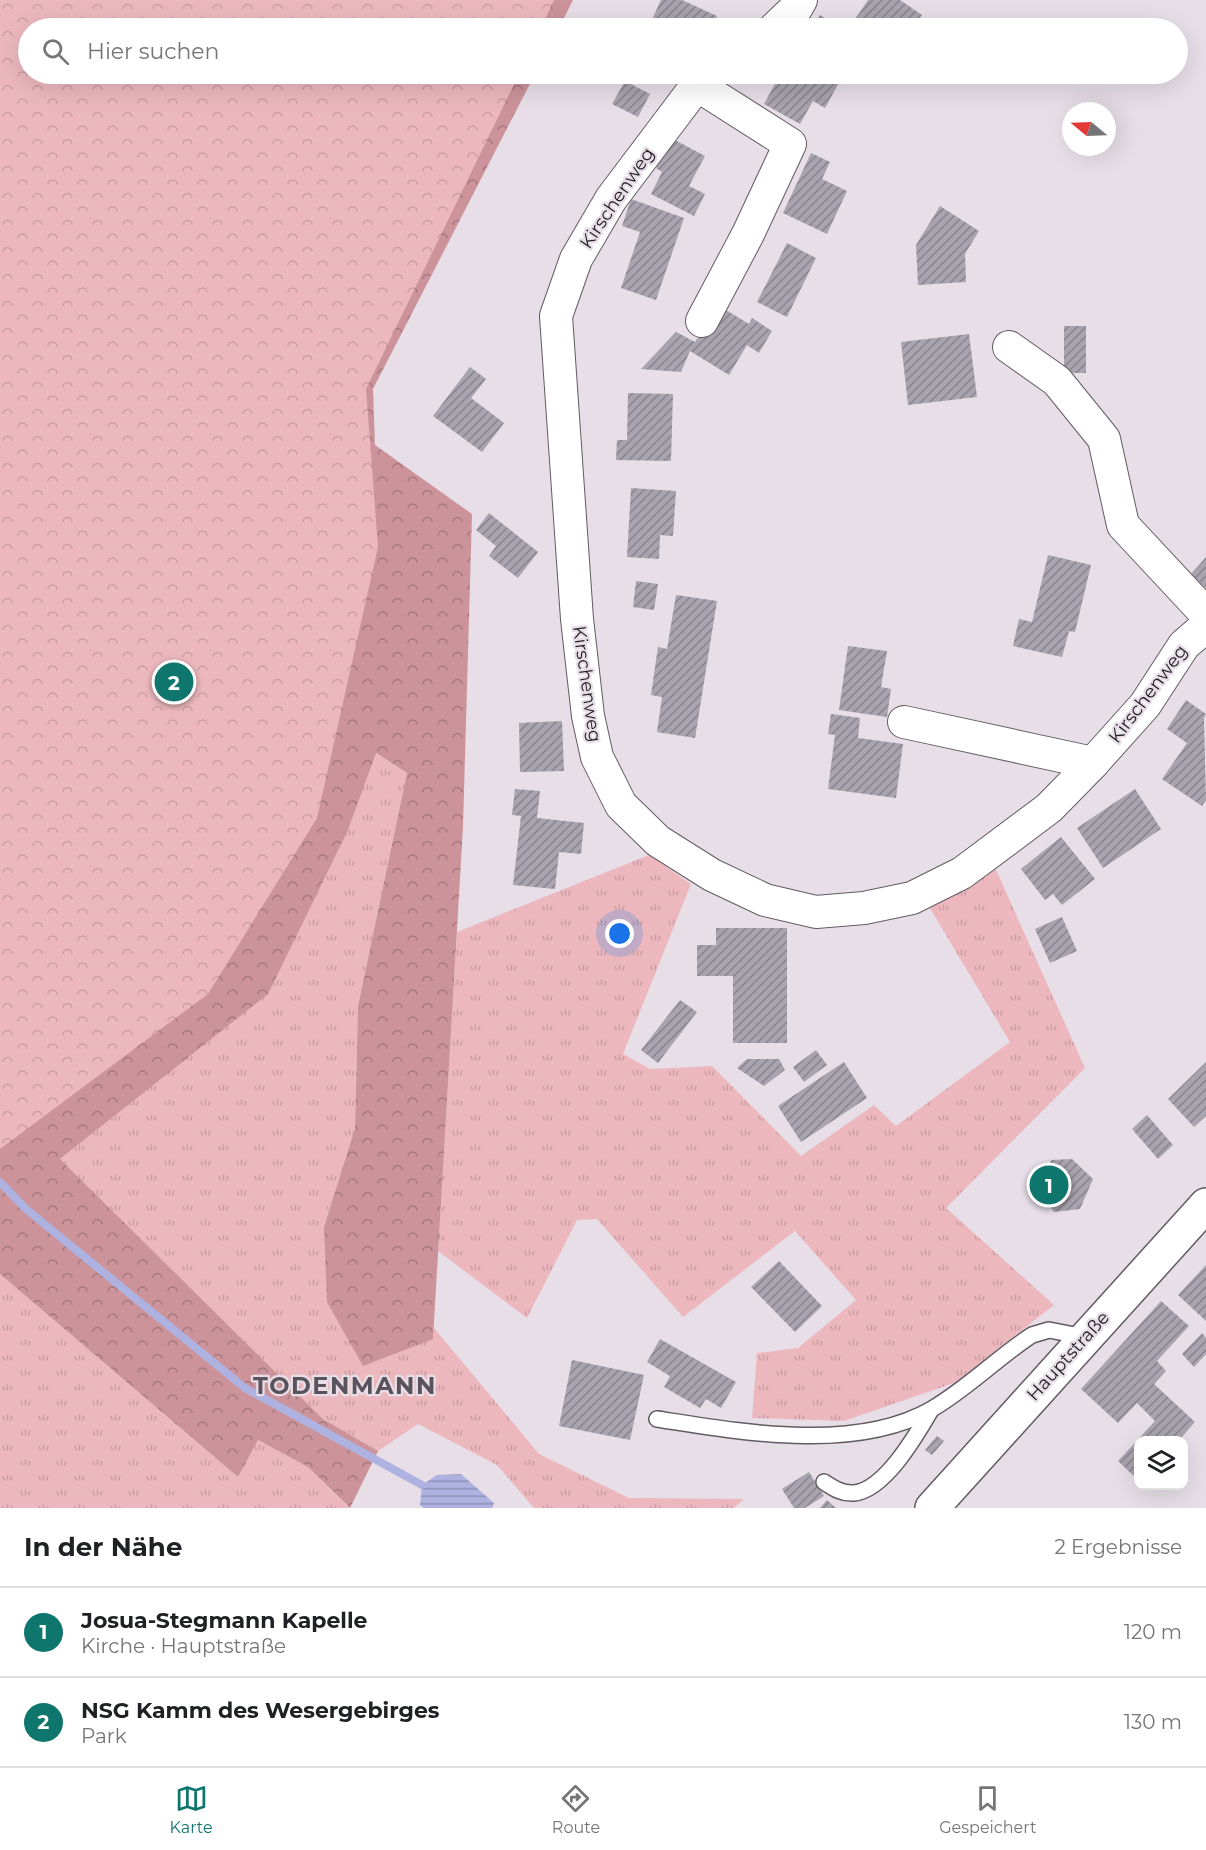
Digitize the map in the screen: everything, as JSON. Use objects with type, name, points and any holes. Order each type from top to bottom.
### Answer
[{"type":"main road","name":"Hauptstraße","points":[[932,1508],[1206,1205]]},
{"type":"street","points":[[785,18],[801,0]]},
{"type":"street","name":"Kirschenweg","points":[[701,84],[611,199],[576,259],[556,316],[577,619],[588,716],[597,758],[621,805],[658,840],[712,875],[765,900],[816,912],[864,908],[912,898],[962,873],[1049,808],[1145,705],[1184,645],[1206,627]]},
{"type":"street","name":"Kirschenweg","points":[[702,321],[748,234],[790,144],[712,84]]},
{"type":"street","points":[[1009,347],[1057,381],[1104,440],[1123,525],[1206,614]]},
{"type":"street","points":[[904,722],[1093,763]]},
{"type":"lane","points":[[657,1419],[709,1427],[843,1435],[886,1427],[931,1410],[963,1388],[1004,1353],[1032,1335],[1049,1330],[1086,1337]]},
{"type":"lane","points":[[824,1482],[837,1491],[853,1493],[867,1489],[883,1477],[915,1438],[931,1410]]},
{"type":"green space","points":[[0,0],[573,0],[564,18],[18,18],[18,84],[530,84],[373,389],[375,445],[472,514],[463,827],[433,1339],[363,1366],[327,1302],[324,1227],[355,1128],[358,1006],[407,773],[376,753],[348,830],[268,994],[60,1159],[323,1419],[378,1451],[350,1508],[308,1467],[258,1440],[238,1477],[0,1274]]},
{"type":"green space","points":[[0,0],[554,0],[546,18],[18,18],[18,84],[514,84],[366,389],[378,547],[317,818],[208,994],[0,1149]]},
{"type":"green space","points":[[375,753],[407,773],[358,1006],[355,1128],[324,1227],[433,1339],[434,1328],[539,1454],[629,1498],[744,1499],[734,1508],[534,1508],[497,1465],[418,1424],[378,1451],[323,1419],[60,1159],[146,1090],[348,830]]},
{"type":"green space","points":[[649,855],[691,884],[623,1054],[650,1069],[712,1066],[801,1156],[874,1105],[896,1126],[1010,1042],[925,900],[992,861],[1085,1068],[946,1208],[1054,1305],[954,1383],[844,1421],[752,1418],[757,1353],[798,1348],[856,1300],[795,1231],[683,1317],[597,1219],[577,1220],[527,1318],[438,1251],[457,932]]},
{"type":"green space","points":[[0,1274],[238,1477],[258,1440],[308,1467],[349,1508],[0,1508]]},
{"type":"water","points":[[461,1474],[494,1503],[492,1508],[424,1508],[420,1505],[422,1485],[437,1475]]},
{"type":"building","points":[[661,0],[682,0],[717,16],[716,18],[653,18]]},
{"type":"building","points":[[868,0],[900,0],[922,15],[920,18],[856,18]]},
{"type":"building","points":[[623,84],[631,84],[650,94],[638,117],[612,104]]},
{"type":"building","points":[[775,84],[838,84],[825,108],[813,101],[800,124],[764,104]]},
{"type":"building","points":[[671,138],[705,156],[689,186],[705,194],[694,216],[651,194],[662,172],[656,168]]},
{"type":"building","points":[[811,153],[830,162],[822,179],[847,191],[827,234],[783,213]]},
{"type":"building","points":[[631,199],[684,218],[656,300],[621,288],[640,232],[622,226]]},
{"type":"building","points":[[940,206],[979,231],[965,254],[966,282],[918,285],[916,245]]},
{"type":"building","points":[[787,243],[816,258],[787,317],[757,302]]},
{"type":"building","points":[[726,310],[749,324],[752,318],[772,331],[759,353],[747,345],[729,375],[690,351],[681,372],[641,369],[676,332],[695,342],[708,322],[716,327]]},
{"type":"building","points":[[1064,326],[1086,326],[1086,373],[1064,373]]},
{"type":"building","points":[[969,334],[977,397],[908,405],[901,342]]},
{"type":"building","points":[[470,367],[486,379],[471,398],[504,423],[482,452],[433,416]]},
{"type":"building","points":[[628,393],[673,394],[671,461],[616,460],[617,440],[627,440]]},
{"type":"building","points":[[631,488],[676,491],[673,536],[660,535],[659,559],[627,557]]},
{"type":"building","points":[[489,513],[538,552],[518,578],[489,556],[496,546],[476,530]]},
{"type":"building","points":[[1048,555],[1091,565],[1075,632],[1069,631],[1062,657],[1013,646],[1019,619],[1032,622]]},
{"type":"building","points":[[1206,557],[1206,588],[1191,574]]},
{"type":"building","points":[[636,581],[658,584],[654,610],[633,607]]},
{"type":"building","points":[[676,595],[717,601],[695,738],[657,732],[662,697],[651,695],[658,647],[667,649]]},
{"type":"building","points":[[848,646],[887,651],[881,687],[891,689],[887,717],[839,710]]},
{"type":"building","points":[[1186,700],[1206,714],[1204,718],[1206,800],[1202,806],[1162,779],[1187,743],[1167,729]]},
{"type":"building","points":[[831,714],[860,718],[858,738],[903,744],[896,798],[828,789],[835,735],[828,734]]},
{"type":"building","points":[[562,721],[564,771],[520,772],[519,723]]},
{"type":"building","points":[[515,789],[540,791],[537,818],[584,823],[581,854],[559,852],[555,889],[513,885],[521,816],[512,815]]},
{"type":"building","points":[[1135,789],[1161,829],[1103,868],[1077,828]]},
{"type":"building","points":[[1061,837],[1095,879],[1062,905],[1053,894],[1045,900],[1021,869]]},
{"type":"building","points":[[1062,917],[1077,951],[1050,963],[1035,929]]},
{"type":"building","points":[[716,928],[787,928],[787,1043],[733,1043],[733,976],[697,976],[697,945],[716,945]]},
{"type":"building","points":[[680,1000],[697,1012],[658,1063],[641,1050]]},
{"type":"building","points":[[816,1050],[827,1065],[804,1082],[793,1067]]},
{"type":"building","points":[[747,1059],[779,1059],[785,1070],[764,1086],[737,1068]]},
{"type":"building","points":[[844,1062],[867,1098],[801,1142],[778,1106]]},
{"type":"building","points":[[1206,1062],[1206,1116],[1194,1127],[1168,1099]]},
{"type":"building","points":[[1147,1115],[1173,1145],[1158,1159],[1132,1129]]},
{"type":"building","points":[[1072,1159],[1093,1179],[1080,1209],[1054,1212],[1038,1187],[1051,1160]]},
{"type":"building","points":[[779,1261],[822,1306],[795,1332],[751,1287]]},
{"type":"building","points":[[1206,1265],[1206,1321],[1178,1295]]},
{"type":"building","points":[[1161,1301],[1189,1326],[1157,1361],[1166,1371],[1154,1384],[1195,1422],[1183,1436],[1141,1436],[1155,1421],[1137,1403],[1118,1423],[1081,1389]]},
{"type":"building","points":[[1202,1333],[1206,1338],[1206,1354],[1194,1367],[1182,1354]]},
{"type":"building","points":[[660,1339],[736,1382],[721,1408],[706,1399],[700,1408],[664,1387],[670,1376],[647,1362]]},
{"type":"building","points":[[572,1360],[644,1375],[630,1440],[559,1426]]},
{"type":"building","points":[[937,1436],[944,1441],[932,1455],[925,1450]]},
{"type":"building","points":[[1134,1444],[1134,1476],[1118,1461]]},
{"type":"building","points":[[809,1472],[824,1496],[805,1508],[794,1508],[782,1489]]},
{"type":"building","points":[[827,1500],[836,1508],[820,1508]]},
{"type":"waterway","points":[[0,1182],[26,1209],[245,1388],[422,1485]]},
{"type":"place","name":"NSG Kamm des Wesergebirges","points":[[174,682]]},
{"type":"place","name":"Josua-Stegmann Kapelle","points":[[1049,1185]]},
{"type":"district","name":"TODENMANN","points":[[345,1386]]}]
